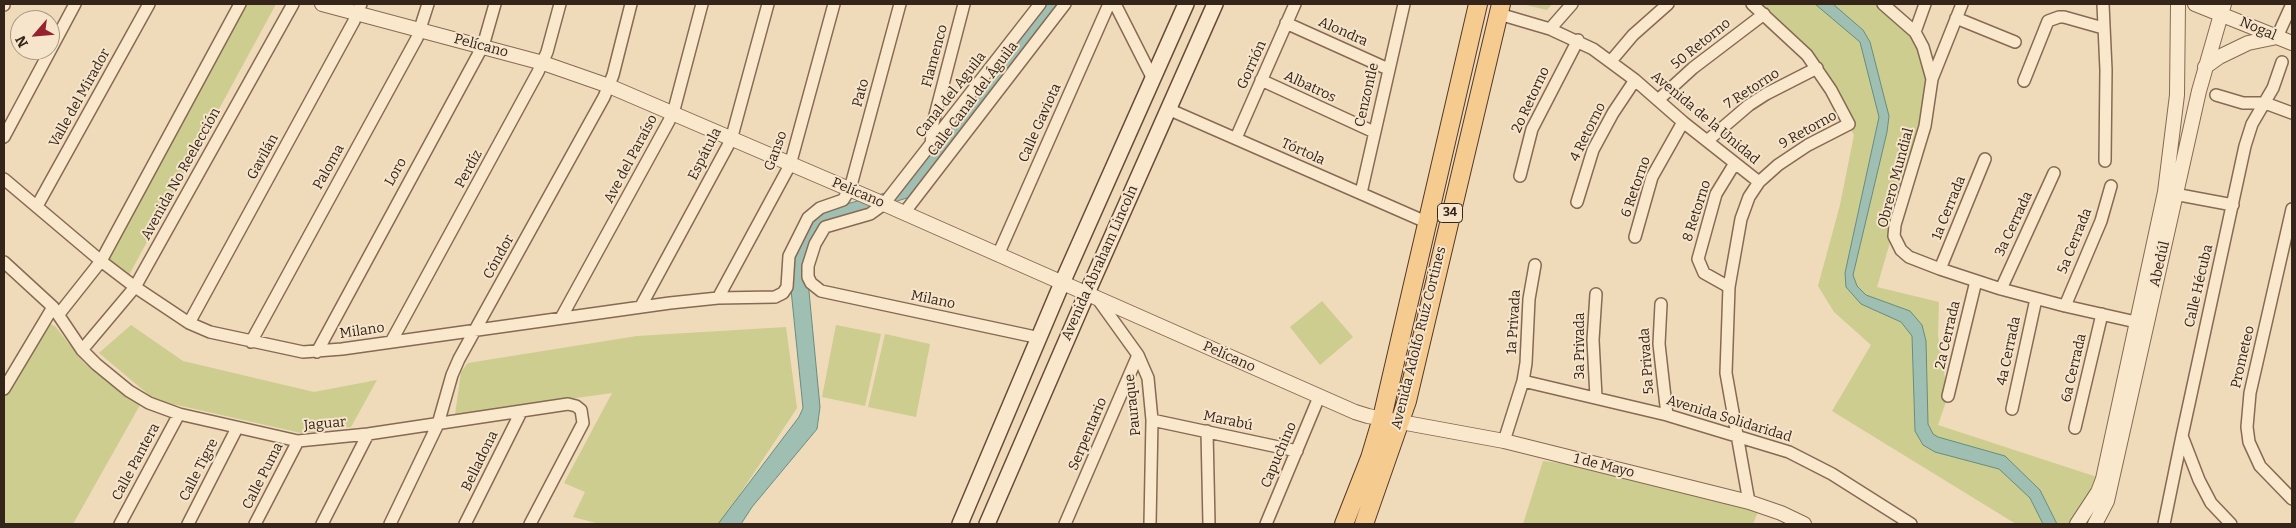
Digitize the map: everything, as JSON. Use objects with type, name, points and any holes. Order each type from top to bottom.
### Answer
[{"type":"main road","points":[[960,524],[1062,283],[1186,4]]},
{"type":"main road","name":"Avenida Abraham Lincoln","points":[[987,524],[1092,295],[1168,108],[1215,4]]},
{"type":"main road","name":"Avenida Adolfo Ruíz Cortines","points":[[1364,524],[1401,422],[1477,103],[1496,7]]},
{"type":"main road","points":[[1476,10],[1482,37],[1472,84],[1477,103]]},
{"type":"main road","name":"Avenida Adolfo Ruíz Cortines","points":[[1344,524],[1370,458],[1382,418],[1476,10]]},
{"type":"main road","points":[[1351,524],[1358,503],[1360,485]]},
{"type":"street","points":[[4,137],[75,4]]},
{"type":"street","name":"Valle del Mirador","points":[[37,206],[149,4]]},
{"type":"street","name":"Avenida No Reelección","points":[[4,389],[56,311],[101,261],[240,4]]},
{"type":"street","name":"Avenida No Reelección","points":[[82,350],[135,287],[293,4]]},
{"type":"street","name":"Pelícano","points":[[322,4],[359,9],[420,30],[543,63],[609,86],[1092,295],[1319,397],[1361,414],[1401,422]]},
{"type":"street","name":"Paloma","points":[[251,342],[420,30],[428,4]]},
{"type":"street","name":"Loro","points":[[317,352],[483,46],[495,4]]},
{"type":"street","name":"Perdíz","points":[[391,342],[543,63],[560,4]]},
{"type":"street","name":"Cóndor","points":[[390,524],[438,424],[452,375],[609,86],[631,4]]},
{"type":"street","name":"Ave del Paraíso","points":[[560,318],[672,113],[702,4]]},
{"type":"street","name":"Espátula","points":[[641,306],[731,140],[768,4]]},
{"type":"street","name":"Ganso","points":[[718,298],[790,165],[834,4]]},
{"type":"street","name":"Pato","points":[[850,189],[900,4]]},
{"type":"street","name":"Flamenco","points":[[931,145],[933,123],[964,4]]},
{"type":"street","name":"Canal del Aguila","points":[[884,204],[1040,4]]},
{"type":"street","name":"Calle Canal del Águila","points":[[904,213],[1065,4]]},
{"type":"street","name":"Calle Gaviota","points":[[998,255],[1109,4]]},
{"type":"street","points":[[1115,4],[1153,79]]},
{"type":"street","name":"Gorrión","points":[[1236,138],[1295,4]]},
{"type":"street","name":"Cenzontle","points":[[1361,193],[1403,4]]},
{"type":"street","points":[[1550,29],[1572,4]]},
{"type":"street","points":[[1611,61],[1633,35],[1668,4]]},
{"type":"street","points":[[1752,4],[1798,46],[1818,68]]},
{"type":"street","name":"Obrero Mundial","points":[[1885,4],[1915,32],[1923,47],[1932,78],[1925,126],[1895,225],[1894,236],[1896,244],[1909,257],[1976,281],[2036,299],[2136,322]]},
{"type":"street","points":[[1915,32],[1925,4]]},
{"type":"street","points":[[1932,78],[1962,4]]},
{"type":"street","points":[[2103,4],[2106,70],[2105,161]]},
{"type":"street","name":"Abedúl","points":[[2095,524],[2107,501],[2170,193],[2177,95],[2178,4]]},
{"type":"street","name":"Nogal","points":[[2195,4],[2222,8],[2292,43]]},
{"type":"street","points":[[2205,67],[2219,57],[2248,43],[2277,37],[2292,4]]},
{"type":"street","name":"Avenida de la Unidad","points":[[1496,7],[1578,40],[1611,61],[1683,122],[1759,182],[1749,197],[1741,219],[1729,287],[1726,373],[1749,502]]},
{"type":"street","name":"Abedúl","points":[[2077,524],[2098,492],[2103,479],[2136,322],[2222,8]]},
{"type":"street","name":"Gavilán","points":[[189,324],[359,9]]},
{"type":"street","name":"50 Retorno","points":[[1658,100],[1693,68],[1764,14]]},
{"type":"street","points":[[2024,81],[2048,21],[2064,17],[2103,28]]},
{"type":"street","points":[[1956,18],[2015,42]]},
{"type":"street","name":"Alondra","points":[[1286,23],[1388,69]]},
{"type":"street","name":"2o Retorno","points":[[1520,176],[1532,130],[1578,40]]},
{"type":"street","name":"Calle Hécuba","points":[[2164,524],[2252,124],[2258,110],[2265,103],[2282,62]]},
{"type":"street","name":"9 Retorno","points":[[1759,182],[1793,153],[1849,124],[1818,68]]},
{"type":"street","name":"7 Retorno","points":[[1707,141],[1749,105],[1766,94],[1818,68]]},
{"type":"street","name":"Albatros","points":[[1261,80],[1374,132]]},
{"type":"street","name":"4 Retorno","points":[[1577,202],[1593,150],[1635,80]]},
{"type":"street","points":[[2216,95],[2242,103],[2265,103],[2292,113]]},
{"type":"street","name":"Tórtola","points":[[1168,108],[1426,222]]},
{"type":"street","name":"6 Retorno","points":[[1636,237],[1652,177],[1683,122]]},
{"type":"street","name":"1a Cerrada","points":[[1940,269],[1985,158]]},
{"type":"street","name":"8 Retorno","points":[[1729,287],[1704,274],[1698,259],[1716,194],[1735,163]]},
{"type":"street","name":"3a Cerrada","points":[[2001,289],[2054,173]]},
{"type":"street","name":"Milano","points":[[4,179],[101,261],[189,324],[210,332],[303,352],[317,352],[391,342],[641,306],[718,298],[775,297],[783,293],[787,287],[790,254],[808,218],[820,208],[843,200],[850,189]]},
{"type":"street","name":"5a Cerrada","points":[[2065,306],[2101,221],[2111,186]]},
{"type":"street","points":[[2170,193],[2233,205]]},
{"type":"street","name":"Milano","points":[[884,204],[870,214],[831,225],[821,232],[808,266],[811,283],[821,291],[1040,338]]},
{"type":"street","name":"Prometeo","points":[[2292,208],[2250,393],[2247,427],[2251,449],[2260,466],[2267,476],[2292,499]]},
{"type":"street","name":"Jaguar","points":[[4,262],[56,311],[82,350],[96,364],[130,391],[149,403],[179,414],[298,441],[368,434],[568,404],[581,410],[584,416],[583,423],[530,524]]},
{"type":"street","name":"1a Privada","points":[[1504,441],[1523,381],[1526,363],[1529,299],[1535,266]]},
{"type":"street","name":"2a Cerrada","points":[[1948,396],[1976,281]]},
{"type":"street","name":"3a Privada","points":[[1596,294],[1593,340],[1596,397]]},
{"type":"street","name":"Pauraque","points":[[1092,295],[1138,355],[1148,378],[1152,420],[1150,524]]},
{"type":"street","name":"4a Cerrada","points":[[2012,409],[2036,299]]},
{"type":"street","name":"5a Privada","points":[[1661,304],[1659,344],[1667,416]]},
{"type":"street","name":"6a Cerrada","points":[[2075,428],[2102,314]]},
{"type":"street","name":"Serpentario","points":[[1065,524],[1138,355]]},
{"type":"street","name":"Avenida Solidaridad","points":[[1523,381],[1596,397],[1789,452],[1857,489],[1911,524]]},
{"type":"street","name":"Capuchino","points":[[1266,524],[1319,397]]},
{"type":"street","name":"Belladona","points":[[465,524],[521,412]]},
{"type":"street","name":"Calle Pantera","points":[[120,524],[179,414]]},
{"type":"street","name":"Marabú","points":[[1152,420],[1297,451]]},
{"type":"street","name":"1 de Mayo","points":[[1401,422],[1504,441],[1749,502],[1781,513],[1804,524]]},
{"type":"street","name":"Calle Tigre","points":[[188,524],[237,428]]},
{"type":"street","points":[[1207,431],[1209,524]]},
{"type":"street","points":[[322,524],[368,434]]},
{"type":"street","points":[[2182,436],[2199,480],[2211,503],[2231,524]]},
{"type":"street","name":"Calle Puma","points":[[256,524],[298,441]]},
{"type":"green space","points":[[247,4],[276,4],[129,275],[107,260]]},
{"type":"green space","points":[[1522,4],[1552,4],[1547,10]]},
{"type":"green space","points":[[1752,4],[1883,4],[1915,32],[1932,78],[1895,225],[1877,287],[1939,302],[1938,336],[1948,396],[1938,425],[2103,479],[2077,524],[2016,524],[1832,411],[1871,345],[1834,312],[1818,286],[1840,205],[1854,135],[1817,68]]},
{"type":"green space","points":[[1322,301],[1353,337],[1320,365],[1290,327]]},
{"type":"green space","points":[[44,322],[55,326],[84,363],[140,405],[73,524],[4,524],[4,395]]},
{"type":"green space","points":[[131,325],[183,361],[314,392],[377,380],[351,427],[301,433],[155,400],[99,353]]},
{"type":"green space","points":[[836,325],[881,334],[865,406],[822,397]]},
{"type":"green space","points":[[786,327],[797,408],[720,524],[600,524],[573,517],[585,492],[564,483],[612,393],[455,415],[461,372],[468,363],[637,336]]},
{"type":"green space","points":[[885,334],[930,344],[916,417],[868,407]]},
{"type":"green space","points":[[1543,461],[1614,470],[1758,512],[1753,524],[1523,524]]},
{"type":"shaded area","points":[[1041,4],[1061,4],[910,197],[824,224],[806,260],[820,407],[817,429],[752,507],[741,524],[718,524],[799,417],[803,408],[788,260],[820,208],[847,204],[902,188]]},
{"type":"shaded area","points":[[1815,4],[1833,4],[1863,30],[1870,42],[1889,116],[1887,132],[1853,275],[1857,286],[1866,295],[1910,311],[1922,325],[1926,341],[1928,424],[1933,434],[2005,456],[2040,490],[2057,524],[2043,524],[2030,498],[1999,469],[1935,452],[1923,445],[1915,431],[1912,336],[1901,322],[1861,304],[1846,287],[1845,273],[1879,117],[1860,42]]}]
